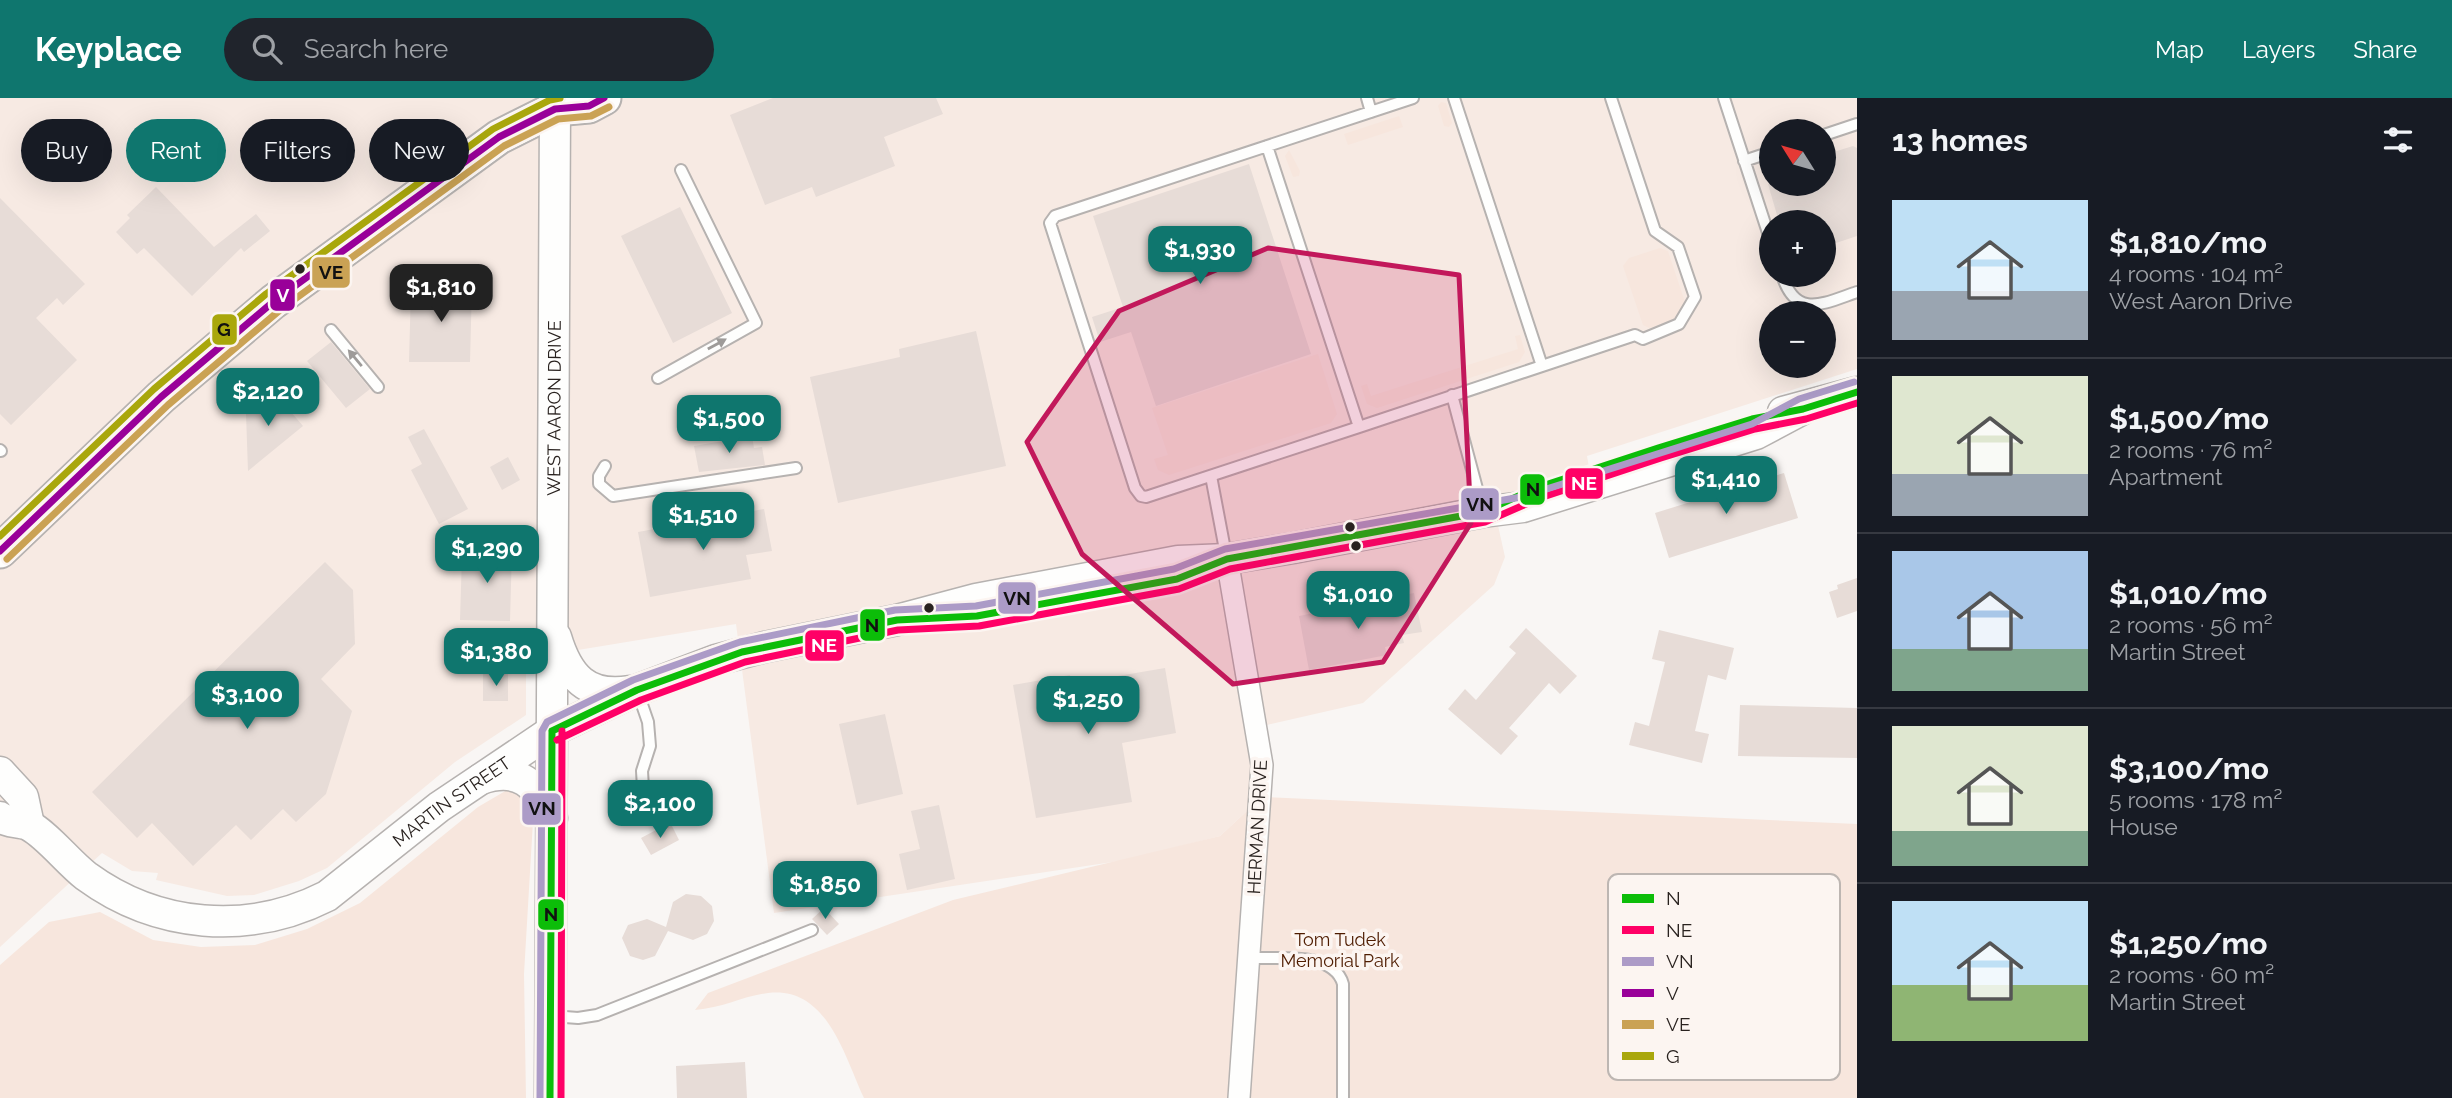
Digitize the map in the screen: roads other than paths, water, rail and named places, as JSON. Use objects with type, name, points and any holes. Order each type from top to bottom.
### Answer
[{"type":"main road","points":[[0,551],[162,397],[273,302],[499,137],[559,102],[589,106],[604,98]]},
{"type":"street","name":"WEST AARON DRIVE","points":[[550,1098],[559,102]]},
{"type":"street","name":"MARTIN STREET","points":[[0,817],[29,825],[84,875],[134,903],[186,919],[247,922],[284,914],[327,896],[477,781],[552,731],[638,690],[742,652],[897,620],[976,616],[1177,579],[1227,559],[1483,512],[1536,488],[1658,448],[1752,419],[1803,409],[1857,392]]},
{"type":"street","name":"HERMAN DRIVE","points":[[1227,559],[1262,765],[1239,1098]]},
{"type":"street","points":[[553,625],[562,655],[586,687],[606,693],[638,690]]},
{"type":"street","points":[[0,772],[23,797],[29,825]]},
{"type":"street","points":[[477,781],[506,774],[527,781],[541,796],[552,818]]},
{"type":"lane","points":[[1367,98],[1371,112]]},
{"type":"lane","points":[[1413,98],[1055,216],[1050,223],[1137,493],[1146,497],[1635,335],[1643,339],[1673,329],[1679,324],[1695,297],[1678,247],[1655,231],[1611,98]]},
{"type":"lane","points":[[1454,98],[1542,366]]},
{"type":"lane","points":[[1724,98],[1760,210]]},
{"type":"lane","points":[[1836,131],[1857,124]]},
{"type":"lane","points":[[1267,146],[1359,427]]},
{"type":"lane","points":[[1744,161],[1759,156]]},
{"type":"lane","points":[[658,378],[755,323],[681,170]]},
{"type":"lane","points":[[1786,287],[1788,295],[1804,304],[1828,302],[1857,292]]},
{"type":"lane","points":[[331,330],[378,387]]},
{"type":"lane","points":[[1452,396],[1483,512]]},
{"type":"lane","points":[[605,466],[599,476],[599,484],[613,496],[796,468]]},
{"type":"lane","points":[[1211,475],[1227,559]]},
{"type":"lane","points":[[638,690],[648,722],[650,746],[642,771],[643,789],[663,823]]},
{"type":"lane","points":[[549,1016],[578,1018],[597,1015],[811,930]]},
{"type":"lane","points":[[1250,958],[1317,962],[1330,965],[1340,973],[1343,984],[1343,1098]]},
{"type":"park label","name":"Tom Tudek Memorial Park","points":[[1340,949]]}]
